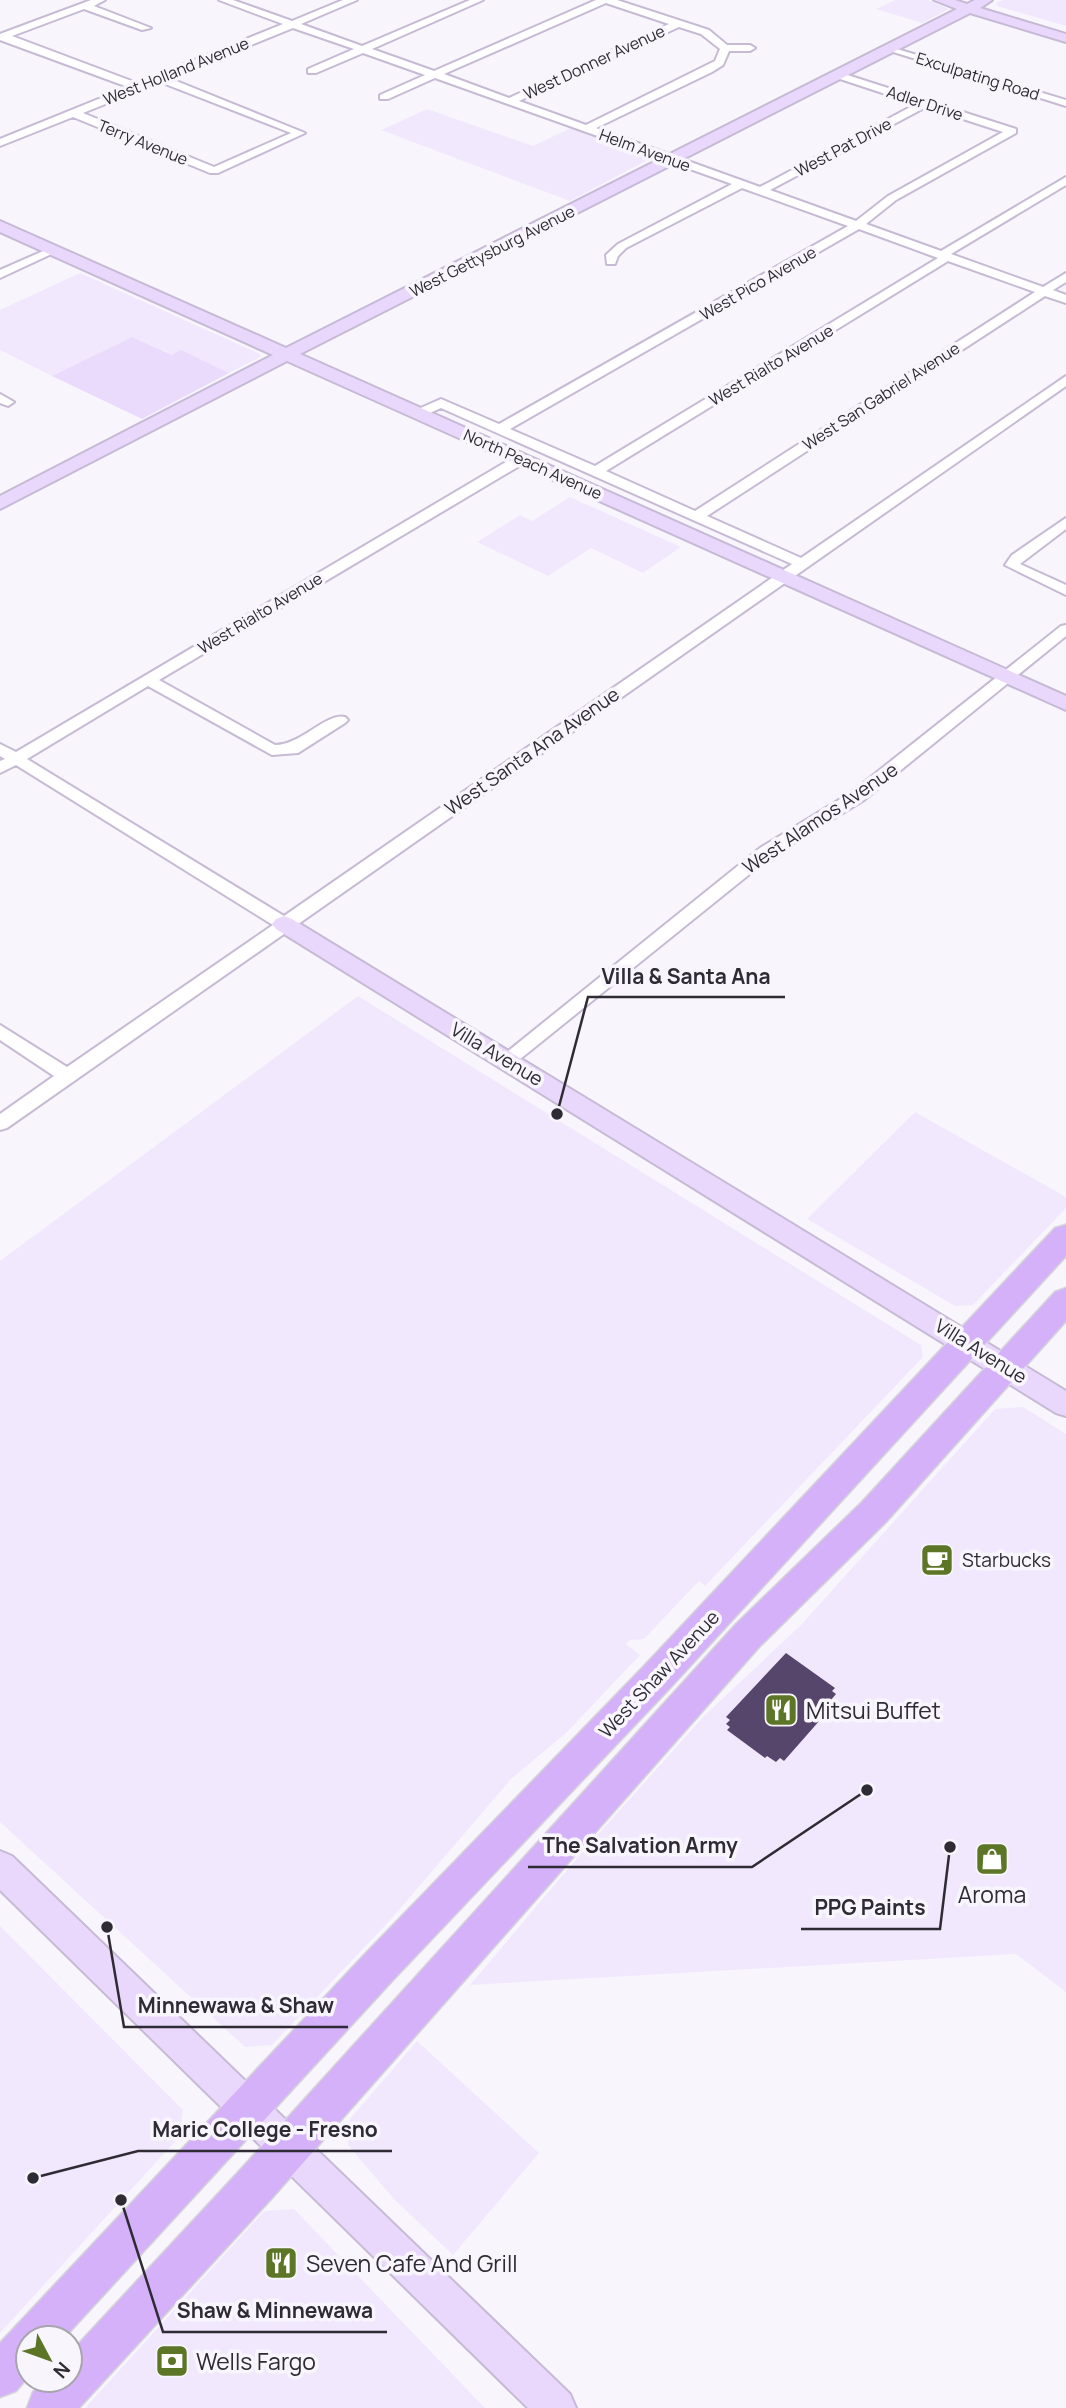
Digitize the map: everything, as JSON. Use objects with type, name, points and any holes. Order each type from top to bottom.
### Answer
[{"type":"main road","name":"West Shaw Avenue","points":[[47,2324],[379,1967],[657,1677],[1066,1236]]},
{"type":"main road","name":"West Shaw Avenue","points":[[49,2408],[775,1608],[874,1512],[1066,1300]]},
{"type":"main road","points":[[698,1693],[688,1685],[686,1676],[689,1669],[785,1567],[784,1540]]},
{"type":"main road","points":[[532,1878],[536,1842],[658,1705],[663,1696],[662,1685],[657,1677]]},
{"type":"main road","points":[[0,2375],[14,2360]]},
{"type":"street","points":[[2,36],[100,0]]},
{"type":"street","name":"Helm Avenue","points":[[224,0],[1066,299]]},
{"type":"street","name":"West Holland Avenue","points":[[0,143],[352,0]]},
{"type":"street","points":[[312,71],[478,0]]},
{"type":"street","points":[[384,97],[605,0],[714,37],[725,48],[750,48]]},
{"type":"street","points":[[941,0],[973,3],[1066,30]]},
{"type":"street","points":[[973,3],[1066,38]]},
{"type":"street","name":"West Gettysburg Avenue","points":[[0,503],[287,354],[891,48],[973,3]]},
{"type":"street","points":[[85,6],[146,28]]},
{"type":"street","name":"West Donner Avenue","points":[[509,102],[678,23]]},
{"type":"street","points":[[2,36],[137,87]]},
{"type":"street","points":[[586,129],[708,70],[719,63],[725,48]]},
{"type":"street","name":"Exculpating Road","points":[[891,48],[1066,103]]},
{"type":"street","name":"Adler Drive","points":[[838,75],[1012,131]]},
{"type":"street","name":"Terry Avenue","points":[[73,113],[214,171],[300,132],[160,78]]},
{"type":"street","name":"West Pat Drive","points":[[760,191],[925,103]]},
{"type":"street","name":"West Pico Avenue","points":[[500,429],[858,225],[892,198],[1012,131]]},
{"type":"street","name":"West Rialto Avenue","points":[[595,472],[1066,180]]},
{"type":"street","points":[[611,261],[612,255],[622,246],[741,184]]},
{"type":"street","name":"North Peach Avenue","points":[[0,226],[1066,704]]},
{"type":"street","points":[[0,274],[54,250]]},
{"type":"street","name":"West San Gabriel Avenue","points":[[696,516],[1066,277]]},
{"type":"street","name":"West Santa Ana Avenue","points":[[0,1123],[1066,380]]},
{"type":"street","points":[[421,413],[441,403],[801,563]]},
{"type":"street","name":"West Rialto Avenue","points":[[0,768],[521,459]]},
{"type":"street","points":[[1066,523],[1017,558],[1012,565],[1066,591]]},
{"type":"street","name":"West Alamos Avenue","points":[[508,1060],[766,852],[858,796],[1066,629]]},
{"type":"street","points":[[148,680],[272,750],[292,750],[340,720]]},
{"type":"street","name":"Villa Avenue","points":[[0,749],[1066,1405]]},
{"type":"street","points":[[0,1031],[66,1076]]},
{"type":"street","points":[[0,1867],[556,2408]]},
{"type":"shaded area","points":[[895,0],[927,0],[949,9],[922,23],[876,9]]},
{"type":"shaded area","points":[[1003,0],[1066,0],[1066,26],[997,6],[996,3]]},
{"type":"shaded area","points":[[427,109],[533,146],[571,128],[653,157],[570,201],[381,130]]},
{"type":"shaded area","points":[[80,273],[260,354],[260,357],[229,373],[181,351],[173,355],[132,337],[52,376],[0,350],[0,310]]},
{"type":"shaded area","points":[[132,337],[172,355],[181,350],[229,373],[142,419],[52,376]]},
{"type":"shaded area","points":[[570,497],[681,547],[643,573],[591,548],[548,576],[477,542],[520,515],[532,521]]},
{"type":"shaded area","points":[[358,996],[921,1345],[923,1357],[705,1586],[699,1581],[644,1639],[630,1640],[626,1644],[640,1655],[567,1732],[511,1779],[392,1918],[272,2045],[245,2047],[0,1822],[0,1261]]},
{"type":"shaded area","points":[[915,1112],[1066,1197],[1066,1208],[973,1305],[955,1306],[807,1219]]},
{"type":"shaded area","points":[[1023,1407],[1066,1434],[1066,1992],[1016,1954],[470,1985],[584,1850],[703,1717],[801,1625],[995,1409]]},
{"type":"shaded area","points":[[0,1926],[183,2110],[180,2136],[0,2333]]},
{"type":"shaded area","points":[[417,2041],[539,2153],[453,2255],[394,2199],[348,2145],[350,2119]]},
{"type":"shaded area","name":"Seven Cafe And Grill","points":[[294,2209],[485,2408],[85,2408],[264,2211]]},
{"type":"building","name":"Mitsui Buffet","points":[[786,1653],[835,1688],[832,1691],[836,1694],[831,1700],[835,1703],[784,1761],[780,1758],[776,1762],[767,1756],[765,1758],[727,1730],[730,1727],[726,1724],[730,1720],[726,1717]]},
{"type":"place","name":"Villa & Santa Ana","points":[[557,1114]]},
{"type":"place","name":"Starbucks","points":[[937,1560]]},
{"type":"place","name":"Mitsui Buffet","points":[[781,1710]]},
{"type":"place","name":"The Salvation Army","points":[[867,1790]]},
{"type":"place","name":"PPG Paints","points":[[950,1847]]},
{"type":"place","name":"Aroma","points":[[992,1859]]},
{"type":"place","name":"Minnewawa & Shaw","points":[[107,1927]]},
{"type":"place","name":"Maric College - Fresno","points":[[33,2178]]},
{"type":"place","name":"Shaw & Minnewawa","points":[[121,2200]]},
{"type":"place","name":"Seven Cafe And Grill","points":[[281,2263]]},
{"type":"place","name":"Wells Fargo","points":[[172,2361]]}]
